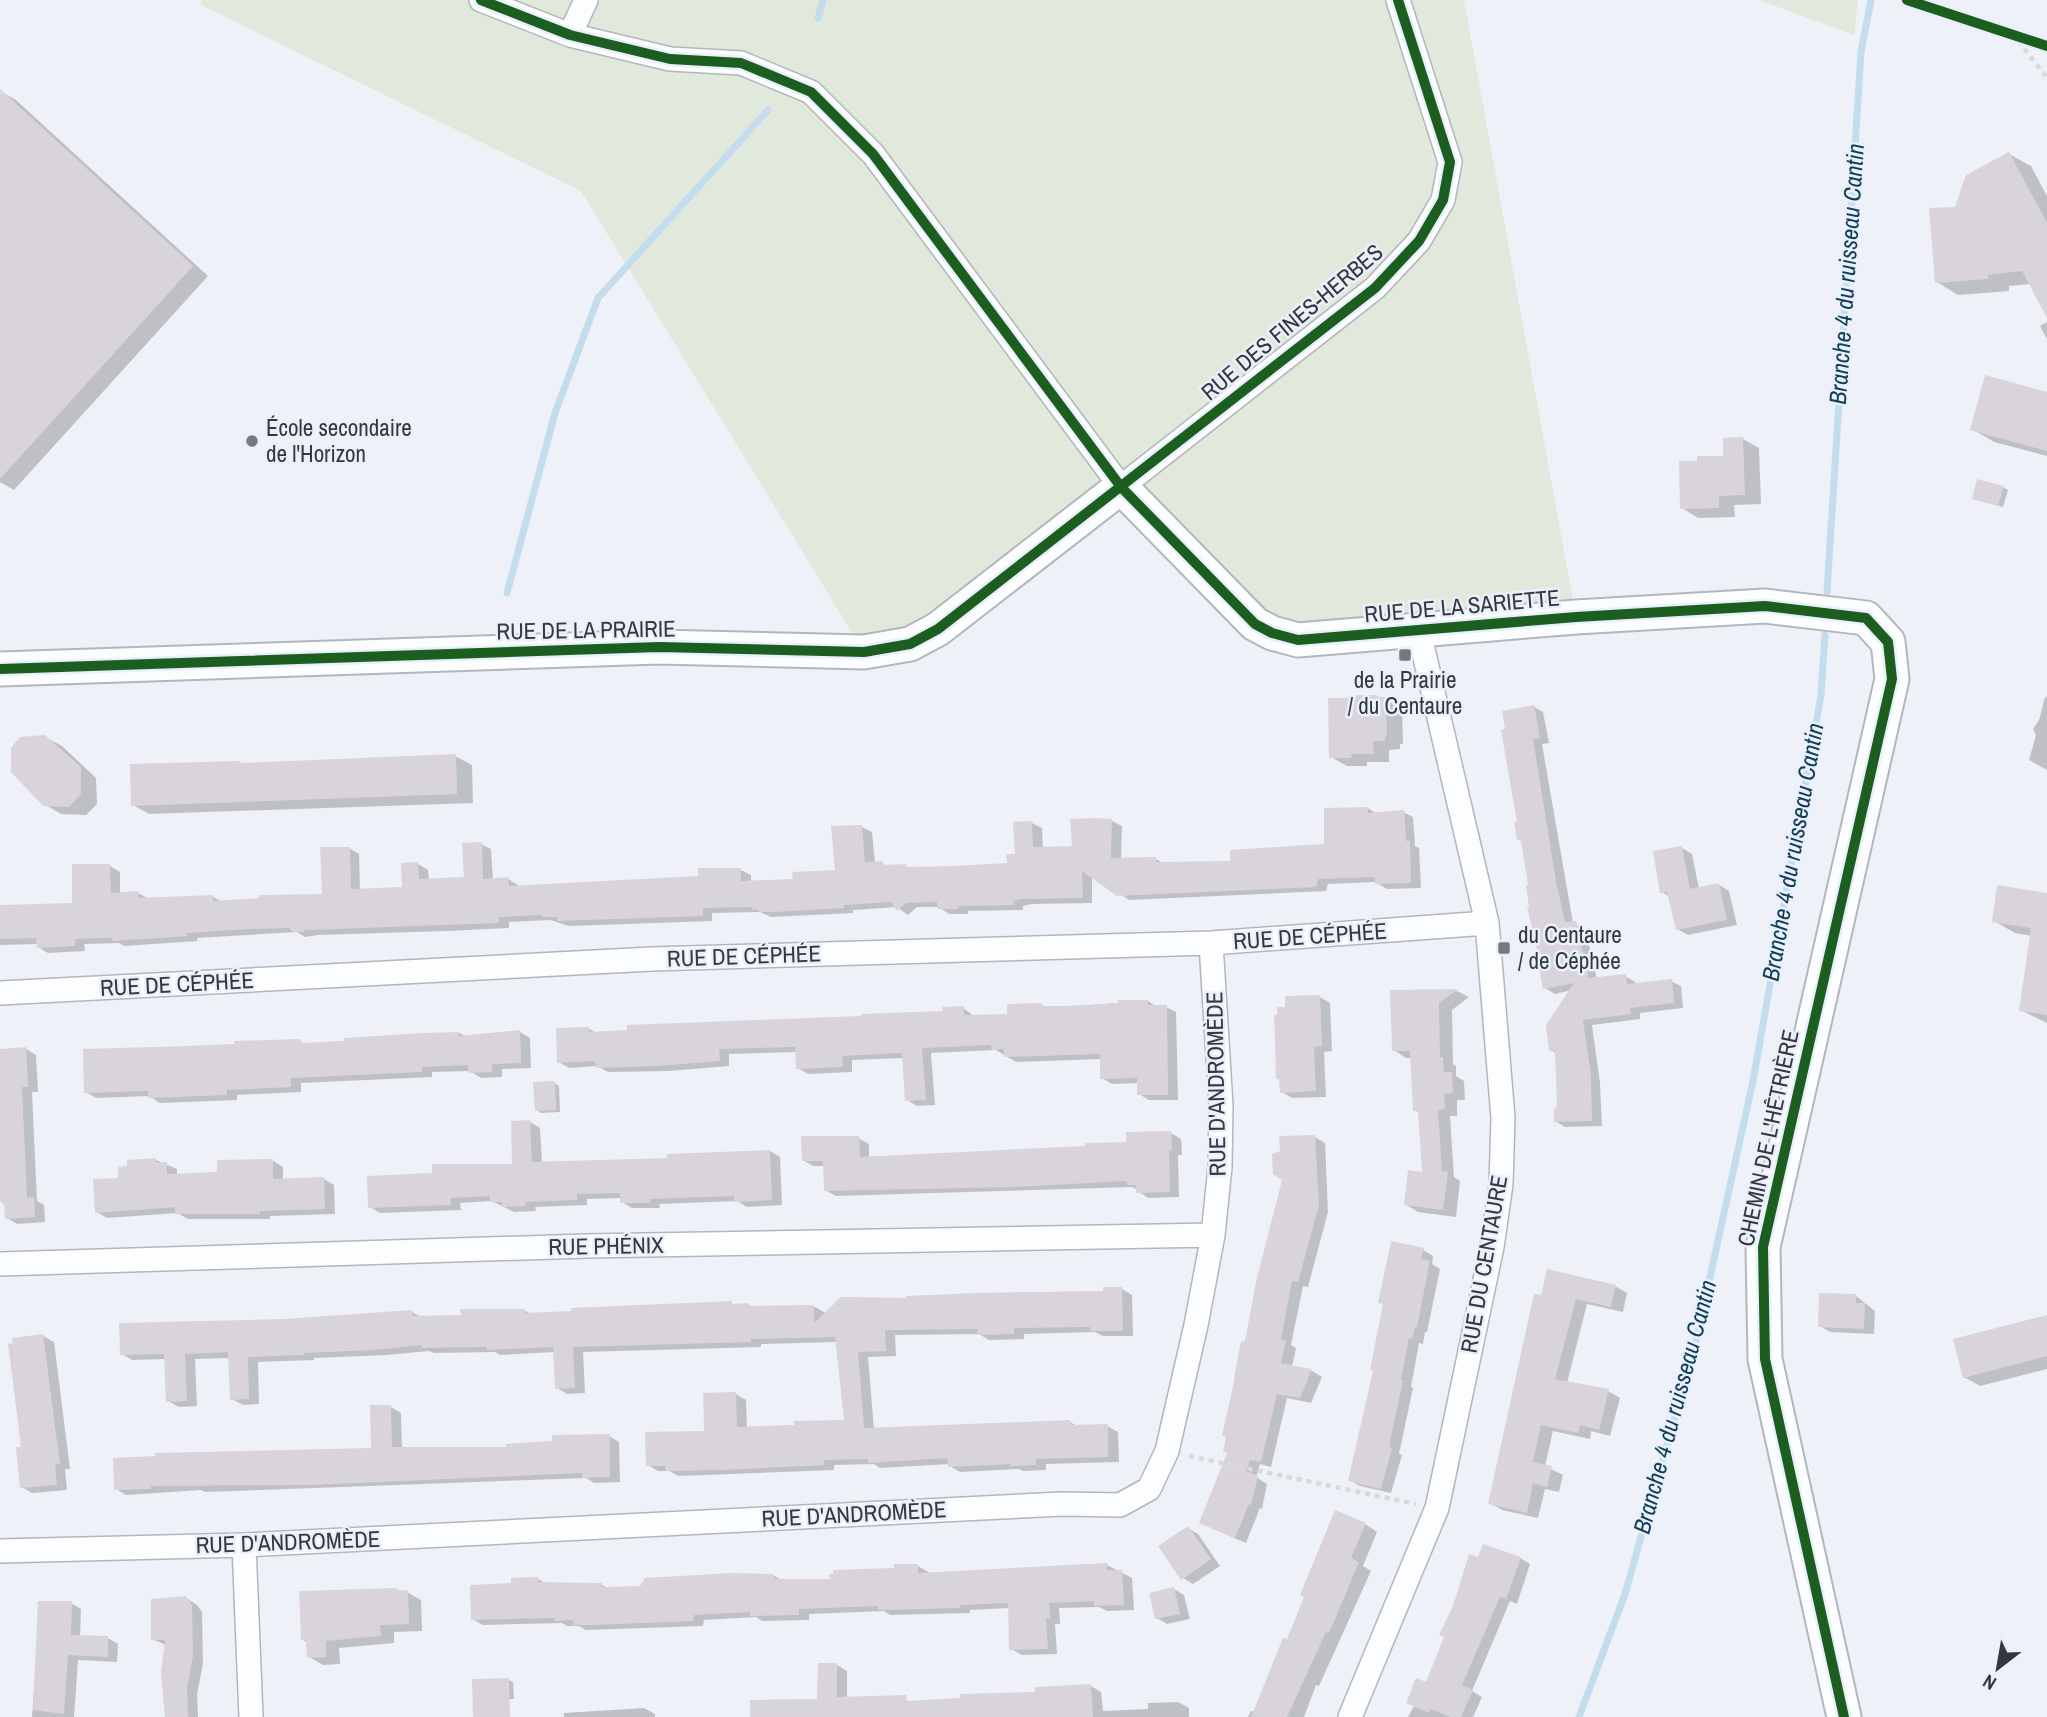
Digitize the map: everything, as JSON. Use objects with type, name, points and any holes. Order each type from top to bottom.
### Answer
[{"type":"street","points":[[481,0],[570,35],[670,59],[741,63],[811,92],[873,154],[1121,487]]},
{"type":"street","points":[[570,35],[586,0]]},
{"type":"street","name":"RUE DES FINES-HERBES","points":[[1121,487],[1374,288],[1419,241],[1443,200],[1450,162],[1398,0]]},
{"type":"street","name":"RUE DE LA SARIETTE","points":[[1121,487],[1255,624],[1272,633],[1298,640],[1576,617],[1765,606],[1866,618]]},
{"type":"street","name":"RUE DE LA PRAIRIE","points":[[0,669],[659,647],[864,652],[910,644],[937,629],[1121,487]]},
{"type":"street","name":"CHEMIN DE L'HÊTRIÈRE","points":[[1844,1717],[1765,1359],[1763,1248],[1892,679],[1888,642],[1866,618]]},
{"type":"street","name":"RUE DU CENTAURE","points":[[1350,1717],[1437,1508],[1492,1247],[1501,1184],[1503,1118],[1487,923],[1419,632]]},
{"type":"street","name":"RUE DE CÉPHÉE","points":[[0,993],[652,959],[1211,943],[1487,923]]},
{"type":"street","name":"RUE D'ANDROMÈDE","points":[[0,1551],[244,1545],[1062,1504],[1120,1505],[1149,1489],[1167,1451],[1213,1236],[1220,1167],[1221,1106],[1211,943]]},
{"type":"street","name":"RUE PHÉNIX","points":[[0,1264],[587,1246],[1213,1236]]},
{"type":"street","points":[[244,1545],[251,1717]]},
{"type":"path","points":[[2000,29],[2035,42]]},
{"type":"path","points":[[2012,33],[2047,78]]},
{"type":"path","points":[[1167,1451],[1437,1508]]},
{"type":"shaded area","points":[[201,0],[1464,0],[1576,617],[1298,640],[1121,487],[938,629],[864,652],[581,191],[201,5]]},
{"type":"shaded area","points":[[1759,0],[1858,0],[1854,35]]},
{"type":"building","points":[[0,89],[193,266],[0,479]]},
{"type":"building","points":[[2009,152],[2047,223],[2047,318],[2022,271],[1988,275],[1988,279],[1935,283],[1929,208],[1955,207],[1966,175]]},
{"type":"building","points":[[1985,375],[2047,392],[2047,451],[1970,430]]},
{"type":"building","points":[[1743,437],[1745,495],[1719,496],[1719,508],[1680,509],[1679,461],[1697,461],[1697,456],[1723,456],[1723,438]]},
{"type":"building","points":[[1977,479],[2004,486],[1998,506],[1972,499]]},
{"type":"building","points":[[1356,695],[1386,697],[1385,741],[1373,741],[1374,754],[1329,758],[1328,698],[1356,698]]},
{"type":"building","points":[[1534,705],[1540,738],[1533,739],[1556,881],[1565,922],[1576,921],[1589,978],[1626,974],[1627,984],[1672,979],[1674,1003],[1630,1008],[1631,1014],[1583,1020],[1591,1076],[1592,1121],[1554,1122],[1554,1109],[1557,1106],[1555,1051],[1549,1051],[1546,1025],[1574,983],[1543,989],[1540,962],[1527,907],[1528,885],[1521,840],[1517,840],[1514,822],[1517,822],[1501,730],[1505,729],[1502,711]]},
{"type":"building","points":[[45,735],[81,767],[81,794],[69,807],[43,806],[11,772],[11,748],[20,737]]},
{"type":"building","points":[[456,754],[457,794],[131,806],[130,764],[240,763]]},
{"type":"building","points":[[1368,807],[1368,813],[1404,810],[1406,841],[1410,840],[1411,883],[1375,884],[1375,877],[1318,879],[1316,887],[1117,896],[1082,871],[1083,898],[1021,899],[1014,901],[1014,905],[958,906],[958,909],[937,909],[937,902],[906,903],[897,911],[891,902],[775,912],[759,912],[752,910],[752,907],[703,908],[703,916],[557,921],[557,917],[542,915],[499,917],[499,923],[303,932],[293,932],[289,928],[249,929],[113,941],[112,938],[75,939],[75,946],[37,948],[36,938],[0,939],[0,905],[72,903],[72,864],[110,864],[111,893],[138,891],[139,898],[213,895],[213,901],[259,898],[259,895],[322,894],[320,847],[350,847],[351,889],[402,887],[401,863],[418,862],[419,879],[464,877],[462,843],[482,842],[483,879],[508,877],[509,886],[698,876],[698,868],[741,868],[741,881],[793,879],[792,872],[835,870],[831,826],[862,825],[865,862],[883,861],[883,865],[906,864],[906,867],[955,866],[1007,863],[1006,854],[1015,854],[1013,822],[1032,821],[1033,847],[1072,846],[1070,819],[1093,818],[1112,819],[1111,858],[1156,857],[1156,862],[1230,861],[1230,850],[1324,844],[1324,808]]},
{"type":"building","points":[[1682,846],[1690,889],[1719,883],[1727,920],[1676,930],[1667,892],[1660,893],[1653,851]]},
{"type":"building","points":[[1997,885],[2047,893],[2047,1015],[2019,1011],[2031,928],[1992,922]]},
{"type":"building","points":[[1458,989],[1439,1003],[1440,1057],[1443,1057],[1444,1072],[1452,1072],[1453,1093],[1444,1094],[1445,1109],[1438,1110],[1442,1171],[1448,1172],[1443,1210],[1404,1205],[1408,1170],[1422,1172],[1418,1110],[1413,1111],[1410,1051],[1392,1051],[1390,990]]},
{"type":"building","points":[[1320,995],[1322,1046],[1314,1047],[1316,1091],[1280,1093],[1279,1079],[1276,1079],[1274,1015],[1277,1015],[1277,1007],[1285,1007],[1285,996]]},
{"type":"building","points":[[1118,1000],[1148,1000],[1148,1005],[1167,1005],[1168,1095],[1137,1095],[1137,1078],[1100,1079],[1100,1054],[1004,1057],[1004,1049],[992,1050],[991,1045],[922,1048],[926,1100],[905,1101],[902,1053],[842,1056],[843,1067],[796,1069],[795,1047],[719,1049],[720,1061],[657,1066],[596,1068],[595,1061],[557,1063],[556,1028],[589,1027],[589,1032],[627,1030],[627,1025],[861,1016],[943,1011],[942,1007],[964,1006],[964,1015],[1007,1014],[1007,1004],[1042,1003],[1042,1006],[1069,1006],[1118,1003]]},
{"type":"building","points":[[520,1030],[521,1063],[492,1064],[492,1072],[469,1073],[468,1065],[422,1067],[422,1072],[291,1078],[291,1087],[227,1090],[227,1095],[148,1098],[148,1091],[84,1093],[83,1049],[299,1039],[303,1043],[424,1033],[459,1032],[459,1036]]},
{"type":"building","points":[[26,1047],[28,1087],[22,1087],[27,1198],[34,1197],[35,1217],[5,1219],[4,1205],[0,1201],[0,1049]]},
{"type":"building","points":[[555,1081],[556,1110],[535,1111],[533,1082]]},
{"type":"building","points":[[530,1120],[532,1162],[667,1158],[667,1154],[770,1150],[772,1200],[734,1202],[734,1196],[650,1199],[650,1203],[620,1203],[620,1193],[577,1194],[577,1200],[525,1202],[526,1206],[502,1207],[502,1202],[490,1202],[490,1196],[451,1198],[451,1205],[368,1208],[367,1176],[432,1173],[432,1164],[512,1164],[511,1121]]},
{"type":"building","points":[[1171,1131],[1170,1192],[1136,1193],[1136,1185],[1127,1185],[1127,1181],[1016,1187],[824,1191],[823,1161],[802,1161],[801,1136],[859,1136],[860,1157],[1085,1146],[1085,1143],[1126,1142],[1126,1132]]},
{"type":"building","points":[[1315,1135],[1319,1205],[1298,1282],[1292,1281],[1281,1339],[1286,1341],[1281,1363],[1312,1369],[1300,1398],[1277,1394],[1261,1462],[1250,1460],[1246,1471],[1258,1476],[1251,1505],[1249,1504],[1235,1538],[1199,1523],[1227,1453],[1223,1452],[1226,1437],[1222,1436],[1241,1342],[1245,1341],[1256,1282],[1282,1180],[1273,1174],[1272,1154],[1280,1151],[1279,1136]]},
{"type":"building","points":[[156,1158],[156,1162],[167,1162],[167,1174],[217,1172],[217,1160],[273,1159],[273,1179],[324,1177],[325,1209],[260,1211],[260,1214],[175,1214],[175,1207],[95,1213],[93,1179],[118,1178],[118,1167],[127,1166],[127,1160]]},
{"type":"building","points":[[1391,1241],[1424,1248],[1421,1259],[1430,1261],[1417,1327],[1412,1339],[1409,1338],[1389,1447],[1392,1448],[1381,1489],[1348,1481],[1373,1371],[1370,1370],[1383,1304],[1378,1303]]},
{"type":"building","points":[[1547,1269],[1616,1285],[1611,1307],[1576,1299],[1555,1379],[1609,1389],[1599,1430],[1580,1425],[1578,1433],[1541,1425],[1533,1462],[1552,1466],[1547,1487],[1533,1483],[1527,1513],[1488,1504],[1534,1294],[1541,1295]]},
{"type":"building","points":[[1103,1287],[1122,1287],[1123,1331],[1090,1331],[1090,1327],[1014,1328],[1014,1334],[977,1335],[977,1329],[885,1330],[886,1351],[858,1352],[864,1428],[1071,1420],[1071,1425],[1108,1424],[1108,1457],[1036,1459],[1036,1465],[948,1467],[947,1458],[868,1463],[868,1459],[824,1460],[824,1465],[724,1470],[666,1471],[665,1466],[646,1466],[645,1432],[704,1431],[703,1393],[736,1392],[737,1427],[794,1425],[794,1421],[844,1420],[835,1337],[573,1347],[575,1388],[555,1389],[553,1347],[487,1350],[487,1347],[422,1348],[422,1345],[248,1357],[249,1399],[230,1400],[228,1352],[185,1354],[187,1401],[166,1402],[164,1354],[120,1355],[119,1323],[284,1319],[412,1310],[413,1316],[461,1315],[460,1309],[525,1309],[525,1313],[571,1311],[571,1308],[732,1301],[732,1304],[749,1303],[749,1306],[814,1305],[814,1323],[841,1297],[906,1298],[976,1293],[1103,1291]]},
{"type":"building","points":[[1819,1293],[1856,1294],[1856,1303],[1865,1303],[1864,1329],[1818,1327]]},
{"type":"building","points":[[2047,1315],[2047,1356],[1963,1378],[1953,1339]]},
{"type":"building","points":[[43,1334],[60,1464],[55,1464],[57,1485],[20,1488],[16,1447],[21,1447],[8,1344],[13,1343],[12,1338]]},
{"type":"building","points":[[370,1405],[391,1405],[392,1447],[506,1447],[506,1444],[552,1441],[552,1435],[610,1434],[610,1477],[582,1478],[582,1473],[312,1485],[151,1486],[151,1489],[114,1490],[113,1458],[155,1456],[155,1453],[371,1448]]},
{"type":"building","points":[[1335,1510],[1366,1523],[1351,1558],[1359,1562],[1329,1633],[1326,1632],[1287,1717],[1251,1717],[1283,1638],[1287,1639],[1304,1597],[1300,1595]]},
{"type":"building","points":[[1188,1526],[1211,1559],[1181,1580],[1158,1546]]},
{"type":"building","points":[[1483,1544],[1521,1557],[1506,1599],[1500,1597],[1462,1685],[1473,1690],[1461,1717],[1450,1717],[1430,1709],[1429,1713],[1406,1703],[1416,1678],[1426,1682],[1444,1637],[1439,1635],[1453,1606],[1469,1554],[1478,1557]]},
{"type":"building","points":[[1107,1563],[1107,1570],[1122,1570],[1124,1605],[1094,1606],[1094,1601],[1049,1603],[1050,1619],[1046,1619],[1048,1649],[1009,1650],[1008,1603],[960,1605],[960,1608],[878,1610],[878,1606],[799,1609],[799,1615],[750,1616],[750,1612],[694,1615],[693,1621],[592,1625],[574,1625],[573,1620],[555,1621],[555,1618],[471,1620],[470,1585],[511,1583],[511,1578],[538,1577],[538,1582],[602,1583],[602,1587],[640,1586],[645,1578],[732,1573],[773,1574],[774,1579],[830,1579],[829,1574],[833,1574],[833,1570],[894,1568],[894,1564],[918,1564],[918,1573]]},
{"type":"building","points":[[1174,1587],[1180,1614],[1155,1619],[1149,1593]]},
{"type":"building","points":[[397,1588],[397,1591],[408,1590],[409,1624],[380,1625],[381,1636],[326,1641],[326,1657],[307,1658],[306,1640],[301,1640],[299,1591]]},
{"type":"building","points":[[186,1596],[192,1605],[193,1656],[187,1688],[188,1717],[165,1717],[161,1672],[165,1640],[151,1640],[151,1599]]},
{"type":"building","points":[[38,1601],[72,1601],[71,1635],[108,1636],[108,1657],[68,1655],[64,1714],[33,1710]]},
{"type":"building","points":[[818,1663],[837,1663],[837,1697],[906,1695],[907,1701],[960,1698],[960,1694],[1035,1692],[1035,1687],[1091,1684],[1093,1717],[750,1717],[750,1700],[817,1699]]},
{"type":"building","points":[[509,1678],[510,1717],[473,1717],[472,1679]]},
{"type":"waterway","points":[[818,18],[823,0]]},
{"type":"waterway","name":"Branche 4 du ruisseau Cantin","points":[[1827,592],[1861,52],[1871,0]]},
{"type":"waterway","points":[[507,593],[555,413],[598,298],[768,110]]},
{"type":"waterway","name":"Branche 4 du ruisseau Cantin","points":[[1579,1717],[1625,1594],[1696,1341],[1753,1081],[1821,695],[1825,635]]},
{"type":"cycle path","points":[[481,0],[570,35],[670,59],[741,63],[811,92],[873,154],[1121,487],[1255,624],[1272,633],[1298,640],[1576,617],[1765,606],[1866,618],[1888,642],[1892,679],[1763,1247],[1765,1359],[1844,1717]]},
{"type":"cycle path","points":[[0,669],[659,647],[864,652],[910,644],[938,629],[1375,288],[1419,241],[1443,200],[1450,162],[1398,0]]},
{"type":"cycle path","points":[[1907,0],[2047,46]]},
{"type":"place","name":"École secondaire de l'Horizon","points":[[252,441]]},
{"type":"place","name":"de la Prairie / du Centaure","points":[[1405,655]]},
{"type":"place","name":"du Centaure / de Céphée","points":[[1504,948]]}]
